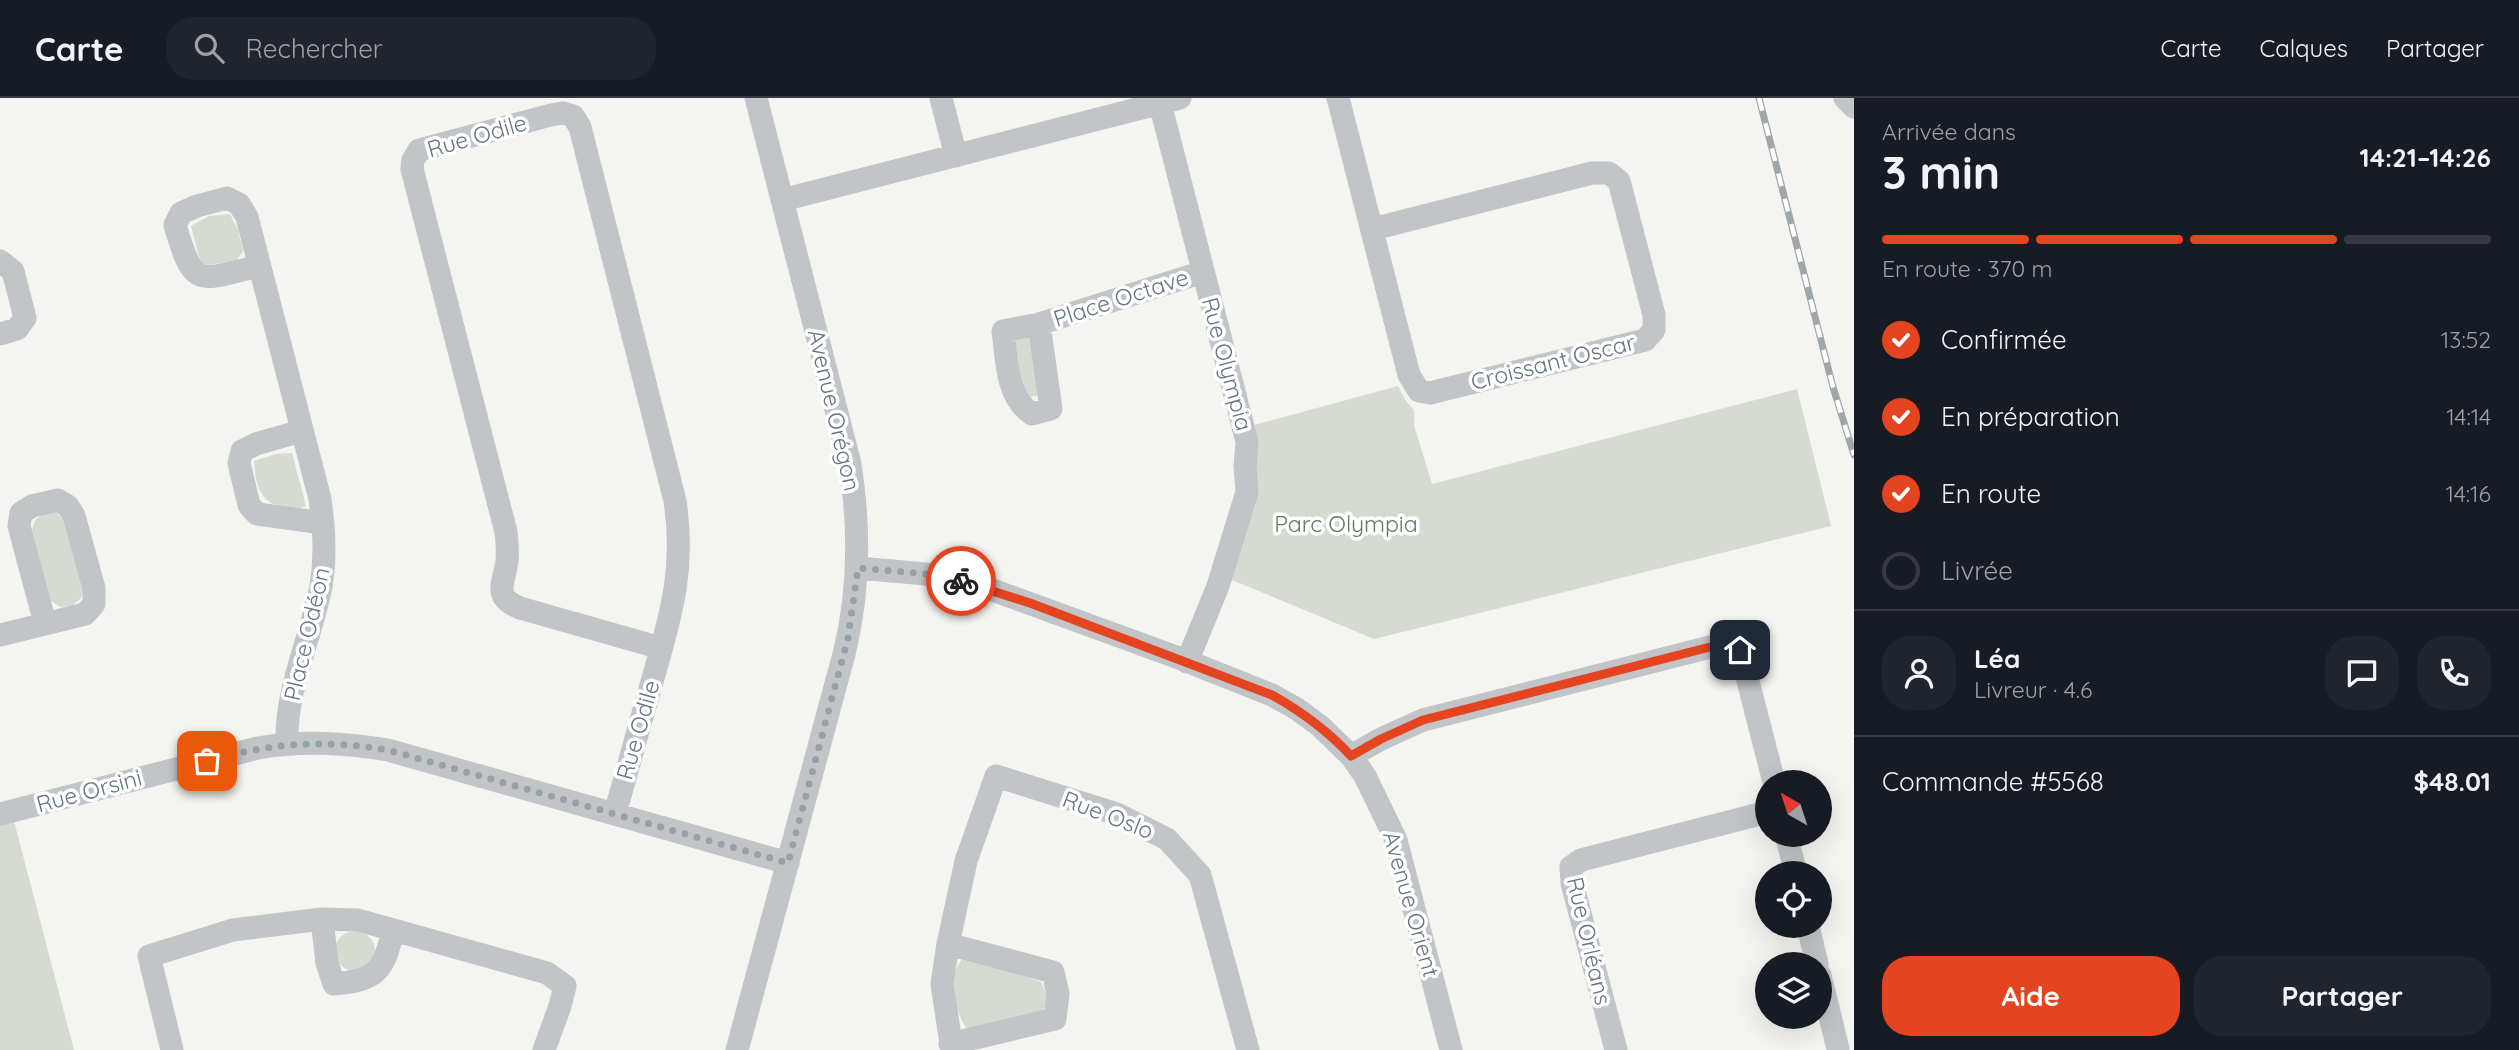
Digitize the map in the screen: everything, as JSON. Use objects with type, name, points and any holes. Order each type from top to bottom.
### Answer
[{"type":"street","name":"Avenue Orégon","points":[[737,1050],[848,638],[858,568],[856,506],[850,464],[756,98]]},
{"type":"street","points":[[940,98],[956,156]]},
{"type":"street","name":"Croissant Oscar","points":[[1338,98],[1409,375],[1419,391],[1430,393],[1644,340],[1654,330],[1654,315],[1619,181],[1609,173],[1592,173],[1373,229]]},
{"type":"street","points":[[1845,98],[1854,107]]},
{"type":"street","points":[[782,201],[1170,101]]},
{"type":"street","name":"Rue Olympia","points":[[1170,101],[1203,272],[1247,442],[1247,492],[1218,586],[1187,662]]},
{"type":"street","name":"Rue Odile","points":[[615,813],[661,648],[675,595],[679,567],[679,533],[675,501],[580,127],[573,116],[563,113],[419,150],[413,160],[412,169],[506,532],[508,548],[501,585],[502,595],[507,603],[520,608],[661,648]]},
{"type":"street","points":[[0,261],[13,271],[24,318],[18,329],[0,334]]},
{"type":"street","name":"Place Odéon","points":[[259,266],[320,499],[325,551],[321,587],[293,690],[287,744]]},
{"type":"street","name":"Place Octave","points":[[1039,324],[1203,272]]},
{"type":"street","points":[[301,431],[256,444],[242,451],[239,463],[249,505],[257,514],[323,523]]},
{"type":"street","points":[[0,635],[85,614],[94,604],[94,588],[74,516],[68,506],[58,500],[32,506],[21,513],[19,526],[45,623]]},
{"type":"street","name":"Avenue Orient","points":[[858,568],[926,574],[970,583],[1272,695],[1320,726],[1351,756],[1378,799],[1396,840],[1451,1050]]},
{"type":"street","points":[[1351,756],[1423,720],[1732,643],[1740,650],[1770,770]]},
{"type":"street","name":"Rue Orsini","points":[[0,814],[234,754],[287,744],[339,744],[388,750],[788,863]]},
{"type":"street","name":"Rue Oslo","points":[[947,944],[1053,972],[1058,994],[1055,1020],[951,1047],[942,984],[947,944],[966,861],[996,776],[1117,814],[1167,839],[1200,875],[1248,1050]]},
{"type":"street","name":"Rue Orléans","points":[[1616,1050],[1572,883],[1571,867],[1581,860],[1755,815]]},
{"type":"street","points":[[322,919],[327,963],[334,984],[370,977],[386,959],[393,930]]},
{"type":"street","points":[[172,1050],[149,956],[233,930],[322,919],[358,920],[547,973],[565,986],[544,1050]]},
{"type":"street","points":[[1832,1029],[1836,1050]]},
{"type":"green space","points":[[230,214],[238,230],[243,251],[237,260],[201,264],[191,226],[209,216]]},
{"type":"green space","points":[[1034,337],[1042,395],[1023,398],[1015,340]]},
{"type":"green space","name":"Parc Olympia","points":[[1398,386],[1414,410],[1414,425],[1432,484],[1797,389],[1831,526],[1374,639],[1232,580],[1254,425]]},
{"type":"green space","points":[[292,453],[306,506],[293,510],[276,505],[264,497],[256,478],[254,461],[276,454]]},
{"type":"green space","points":[[46,513],[57,513],[65,522],[84,587],[81,598],[72,606],[60,607],[50,600],[32,529],[36,519]]},
{"type":"green space","points":[[14,821],[74,1050],[0,1050],[0,825]]},
{"type":"green space","points":[[355,931],[369,937],[375,951],[369,965],[355,971],[341,965],[335,951],[341,937]]},
{"type":"green space","points":[[964,957],[976,958],[1041,982],[1047,1005],[1041,1013],[968,1031],[959,1013],[953,984],[958,965]]},
{"type":"railway","points":[[1759,98],[1833,387],[1854,455]]},
{"type":"way so far","points":[[207,761],[258,748],[302,743],[388,750],[788,863],[848,638],[858,568],[926,574],[961,581]]},
{"type":"route","points":[[961,581],[1030,603],[1272,695],[1320,726],[1351,756],[1423,720],[1722,644],[1732,643],[1740,650]]}]
